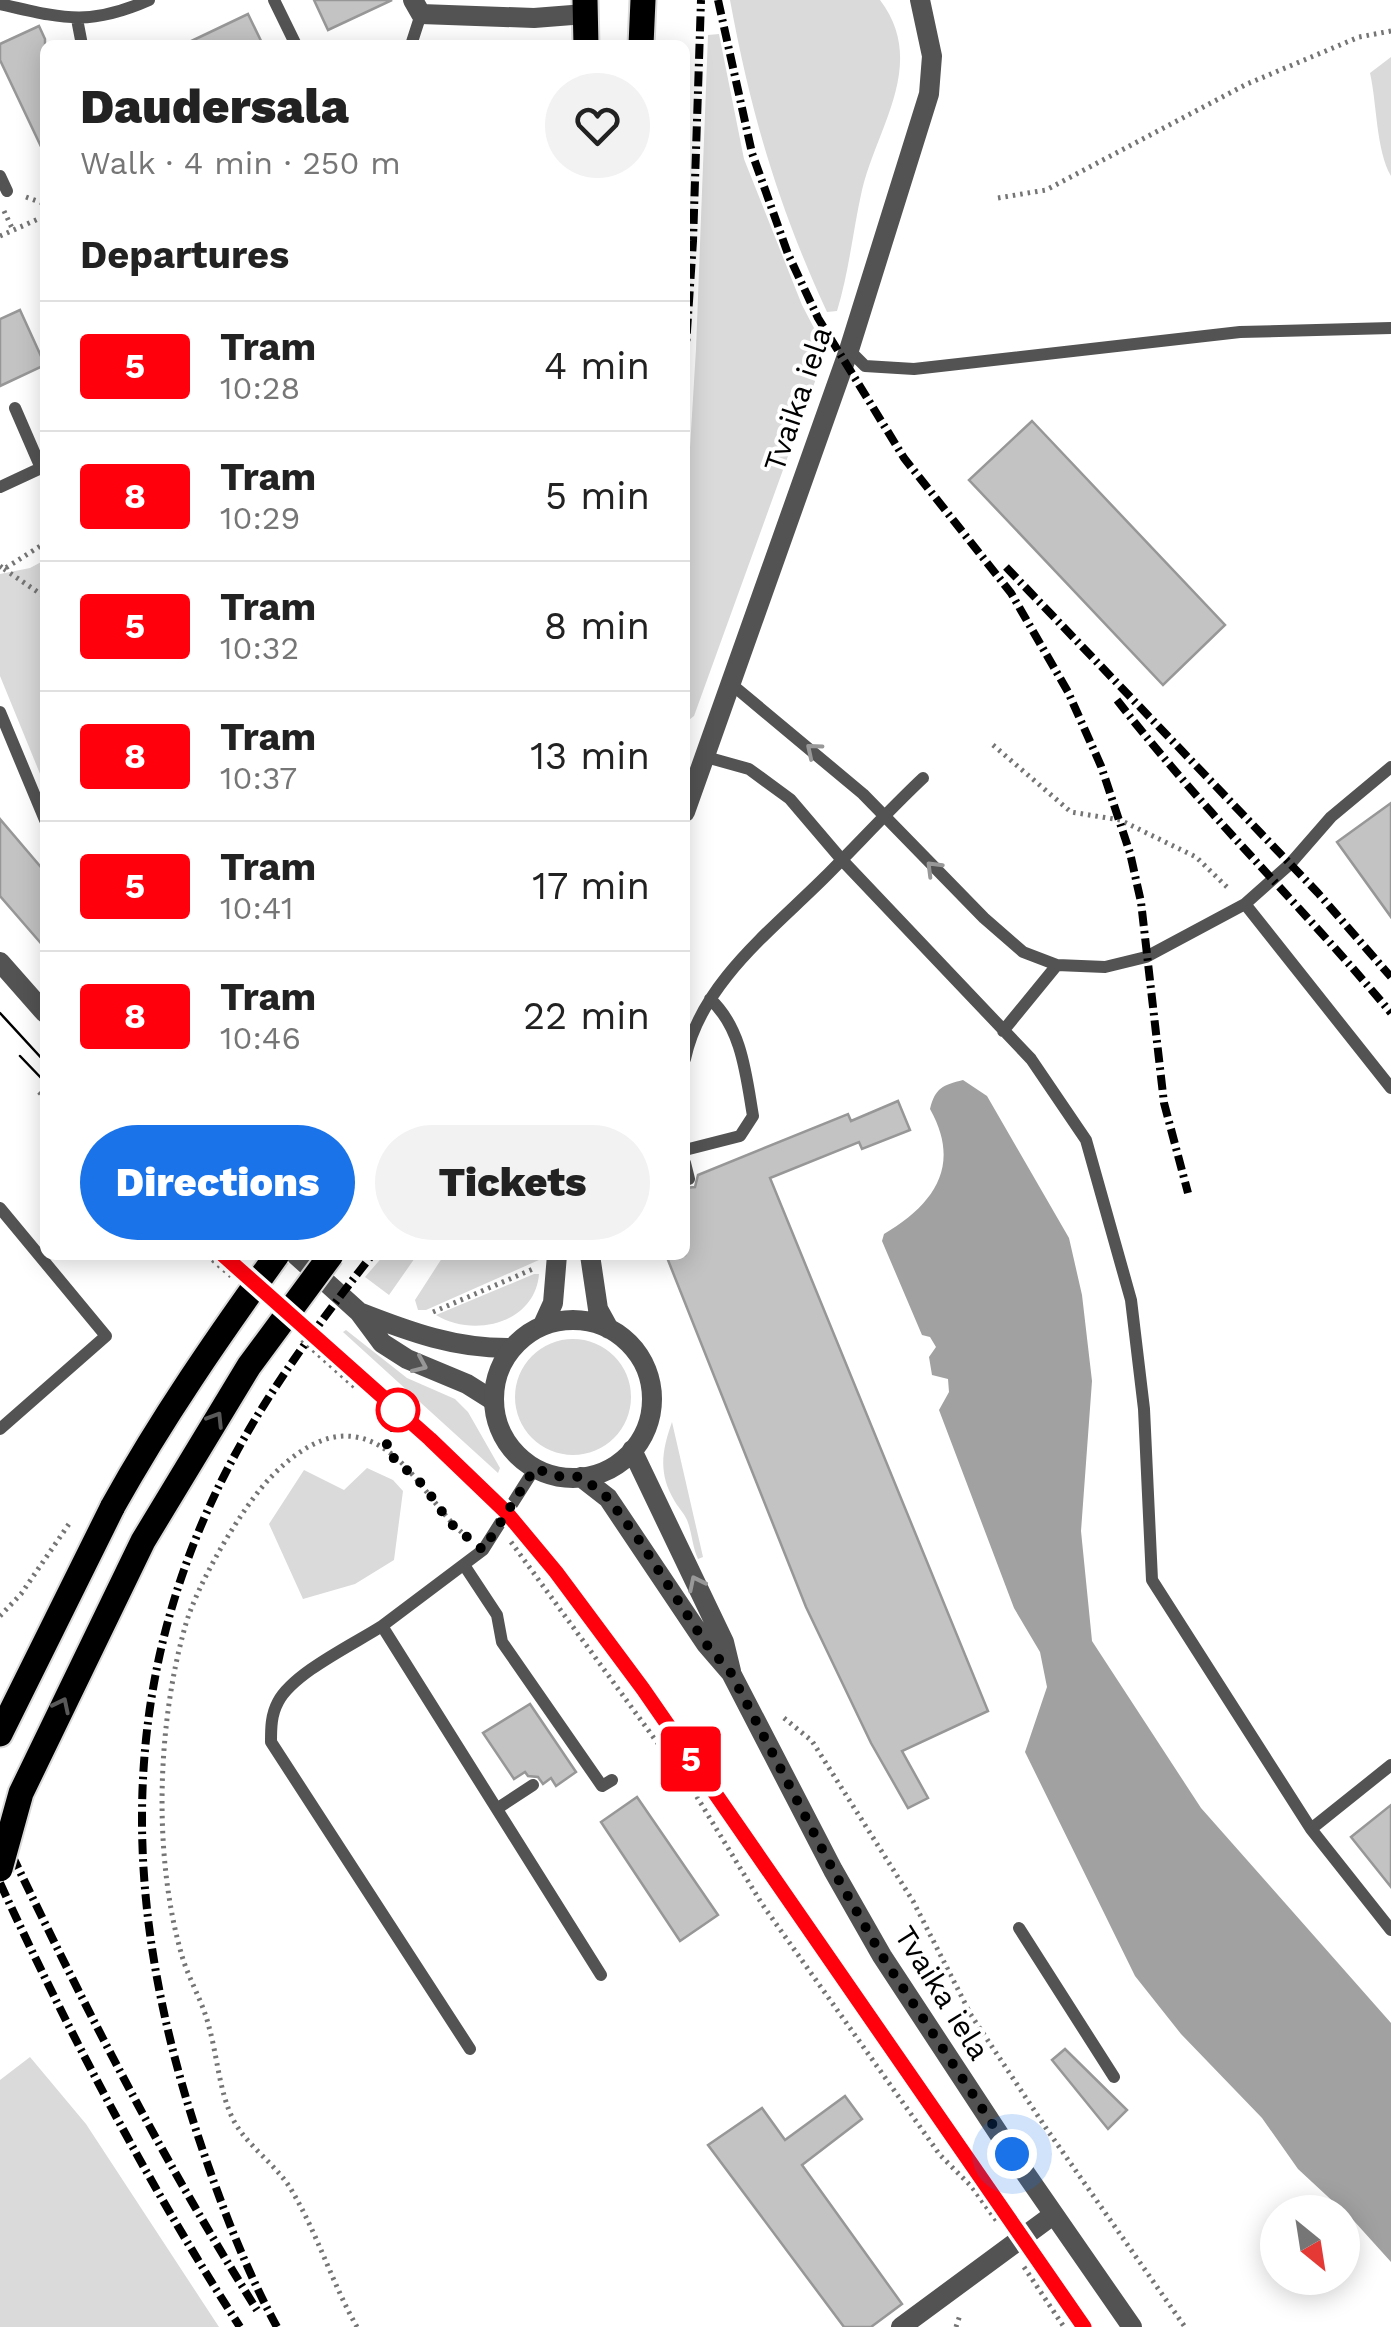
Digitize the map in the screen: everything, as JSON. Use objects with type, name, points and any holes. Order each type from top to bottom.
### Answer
[{"type":"main road","points":[[641,40],[643,0]]},
{"type":"main road","points":[[585,7],[586,40]]},
{"type":"main road","points":[[0,1734],[77,1574],[153,1434],[273,1260]]},
{"type":"main road","points":[[0,1827],[21,1794],[143,1541],[249,1366],[326,1260]]},
{"type":"main road","points":[[0,1870],[21,1794]]},
{"type":"street","name":"Tvaika iela","points":[[690,799],[849,350],[928,94],[932,56],[920,0]]},
{"type":"street","points":[[417,7],[461,7],[534,18],[585,7]]},
{"type":"street","points":[[0,962],[40,1007]]},
{"type":"street","points":[[302,1260],[359,1312],[382,1343],[407,1360],[466,1384],[494,1401]]},
{"type":"street","points":[[591,1260],[598,1309],[609,1329]]},
{"type":"street","points":[[543,1325],[554,1303],[557,1262]]},
{"type":"street","points":[[359,1312],[420,1336],[466,1346],[512,1348]]},
{"type":"street","points":[[568,1320],[609,1329],[622,1335],[636,1350],[653,1396],[649,1421],[632,1450],[602,1472],[582,1477],[554,1476],[535,1468],[511,1448],[498,1425],[496,1380],[512,1348],[543,1325],[568,1320]]},
{"type":"street","name":"Tvaika iela","points":[[632,1450],[724,1642],[731,1673]]},
{"type":"street","name":"Tvaika iela","points":[[582,1477],[608,1498],[706,1644],[731,1673],[882,1956],[1132,2327]]},
{"type":"street","points":[[902,2327],[1053,2214]]},
{"type":"lane","points":[[0,4],[78,19],[114,15],[150,0]]},
{"type":"lane","points":[[274,0],[294,40]]},
{"type":"lane","points":[[411,40],[417,7]]},
{"type":"lane","points":[[78,19],[81,40]]},
{"type":"lane","points":[[0,176],[7,191]]},
{"type":"lane","points":[[849,350],[864,366],[914,369],[1240,332],[1391,328]]},
{"type":"lane","points":[[14,408],[40,466]]},
{"type":"lane","points":[[0,487],[40,468]]},
{"type":"lane","points":[[730,683],[863,794],[984,918],[1023,952],[1057,965],[1105,968],[1146,957],[1245,904],[1290,864],[1330,817],[1391,767]]},
{"type":"lane","points":[[0,712],[40,808]]},
{"type":"lane","points":[[706,756],[749,769],[790,799],[842,860],[1031,1060],[1086,1140],[1131,1300],[1144,1409],[1152,1580],[1311,1829],[1391,1930]]},
{"type":"lane","points":[[690,1035],[710,999],[739,962],[923,778]]},
{"type":"lane","points":[[1245,904],[1391,1088]]},
{"type":"lane","points":[[1004,1031],[1057,965]]},
{"type":"lane","points":[[690,1149],[740,1136],[753,1116],[742,1055],[726,1013],[710,999]]},
{"type":"lane","points":[[0,1208],[40,1256]]},
{"type":"lane","points":[[0,1429],[106,1336],[43,1260]]},
{"type":"lane","points":[[470,2049],[271,1742],[270,1722],[278,1700],[290,1686],[382,1626],[483,1550],[535,1468]]},
{"type":"lane","points":[[464,1565],[497,1615],[502,1642],[602,1786],[612,1780]]},
{"type":"lane","points":[[382,1626],[601,1975]]},
{"type":"lane","points":[[1311,1829],[1391,1765]]},
{"type":"lane","points":[[498,1808],[532,1786]]},
{"type":"lane","points":[[1019,1928],[1114,2076]]},
{"type":"path","points":[[998,198],[1046,190],[1248,84],[1359,36],[1391,31]]},
{"type":"path","points":[[0,236],[40,218]]},
{"type":"path","points":[[8,220],[14,230]]},
{"type":"path","points":[[40,546],[2,567],[40,594]]},
{"type":"path","points":[[993,745],[1071,812],[1120,820],[1196,858],[1245,904]]},
{"type":"path","points":[[424,1318],[557,1262]]},
{"type":"path","points":[[357,2327],[336,2291],[294,2194],[231,2116],[208,2021],[182,1958],[168,1890],[164,1821],[170,1687],[186,1622],[226,1538],[257,1491],[286,1461],[324,1438],[356,1437],[385,1450],[424,1486],[450,1523],[483,1550]]},
{"type":"path","points":[[500,1527],[697,1797],[762,1904],[940,2154],[972,2187],[1064,2327]]},
{"type":"path","points":[[774,1710],[812,1741],[913,1901],[971,2015],[1185,2327]]},
{"type":"shaded area","points":[[730,0],[880,0],[894,24],[900,47],[895,95],[862,190],[837,311],[827,312],[780,197],[747,82]]},
{"type":"shaded area","points":[[719,34],[744,159],[802,305],[826,351],[690,719],[690,448],[708,35]]},
{"type":"shaded area","points":[[1391,57],[1391,176],[1380,140],[1370,73]]},
{"type":"shaded area","points":[[40,563],[40,774],[0,676],[0,574]]},
{"type":"shaded area","points":[[963,1080],[987,1096],[1069,1238],[1082,1295],[1092,1381],[1081,1531],[1092,1641],[1201,1808],[1391,2023],[1391,2262],[1360,2228],[1360,2195],[1326,2195],[1298,2169],[1262,2118],[1181,2034],[1135,1976],[1025,1752],[1047,1687],[1040,1652],[1014,1608],[939,1410],[949,1392],[948,1379],[932,1375],[929,1357],[936,1347],[930,1337],[922,1335],[882,1241],[884,1234],[917,1210],[938,1182],[943,1148],[930,1109],[934,1096]]},
{"type":"shaded area","points":[[380,1260],[414,1260],[389,1295],[365,1277]]},
{"type":"shaded area","points":[[441,1260],[539,1260],[426,1310],[418,1310],[415,1300]]},
{"type":"shaded area","points":[[539,1274],[535,1291],[526,1305],[500,1322],[467,1325],[436,1315]]},
{"type":"shaded area","points":[[346,1330],[407,1378],[455,1399],[468,1412],[500,1468],[498,1473],[343,1332]]},
{"type":"shaded area","points":[[573,1339],[595,1344],[614,1356],[626,1375],[631,1397],[626,1419],[614,1438],[595,1450],[573,1455],[551,1450],[532,1438],[520,1419],[515,1397],[520,1375],[532,1356],[551,1344]]},
{"type":"shaded area","points":[[672,1422],[703,1557],[698,1559],[687,1520],[669,1490],[664,1471],[664,1452]]},
{"type":"shaded area","points":[[367,1468],[393,1480],[403,1491],[394,1560],[355,1584],[303,1599],[269,1524],[304,1470],[344,1490]]},
{"type":"shaded area","points":[[30,2057],[86,2124],[219,2327],[0,2327],[0,2080]]},
{"type":"building","points":[[314,0],[392,0],[328,30]]},
{"type":"building","points":[[248,14],[261,40],[193,40]]},
{"type":"building","points":[[39,26],[45,39],[40,40],[40,144],[0,60],[0,44]]},
{"type":"building","points":[[20,310],[40,354],[40,367],[0,386],[0,319]]},
{"type":"building","points":[[1032,421],[1225,625],[1163,685],[969,480]]},
{"type":"building","points":[[1391,803],[1391,917],[1337,842]]},
{"type":"building","points":[[0,819],[40,866],[40,942],[0,896]]},
{"type":"building","points":[[898,1101],[910,1130],[862,1149],[859,1142],[770,1178],[988,1711],[902,1751],[928,1798],[908,1808],[871,1743],[806,1607],[668,1260],[690,1260],[690,1188],[695,1187],[698,1175],[848,1114],[851,1121]]},
{"type":"building","points":[[530,1704],[576,1772],[556,1786],[551,1778],[543,1784],[538,1777],[525,1772],[514,1779],[483,1733]]},
{"type":"building","points":[[637,1797],[718,1915],[680,1941],[601,1822]]},
{"type":"building","points":[[1391,1805],[1391,1887],[1351,1837]]},
{"type":"building","points":[[1065,2049],[1127,2110],[1108,2129],[1052,2060]]},
{"type":"building","points":[[845,2096],[862,2119],[802,2165],[902,2304],[871,2327],[844,2327],[708,2145],[762,2108],[785,2140]]},
{"type":"tram line","points":[[0,1013],[40,1057]]},
{"type":"tram line","points":[[20,1056],[40,1077]]},
{"type":"tram line","points":[[229,1260],[430,1439],[506,1512],[556,1571],[643,1689],[1084,2327]]},
{"type":"tram line","name":"5","points":[[229,1260],[430,1439],[506,1512],[556,1572],[643,1689],[1084,2327]]},
{"type":"railway","points":[[690,286],[701,0]]},
{"type":"railway","points":[[718,0],[752,153],[788,254],[818,318],[904,458],[1011,593],[1068,692],[1101,766],[1130,853],[1141,902],[1164,1103],[1188,1193]]},
{"type":"railway","points":[[1006,567],[1318,893],[1391,977]]},
{"type":"railway","points":[[1117,700],[1183,780],[1391,1013]]},
{"type":"railway","points":[[277,2327],[217,2192],[175,2059],[156,1973],[145,1888],[142,1804],[148,1719],[164,1635],[191,1552],[228,1468],[277,1385],[368,1260]]},
{"type":"railway","points":[[0,1830],[121,2074],[257,2310]]},
{"type":"railway","points":[[0,1883],[112,2109],[240,2327]]},
{"type":"route","points":[[398,1410],[385,1450],[424,1486],[450,1523],[483,1550],[535,1468],[554,1476],[582,1477],[608,1498],[706,1644],[731,1673],[794,1798],[882,1956],[1012,2154]]}]
